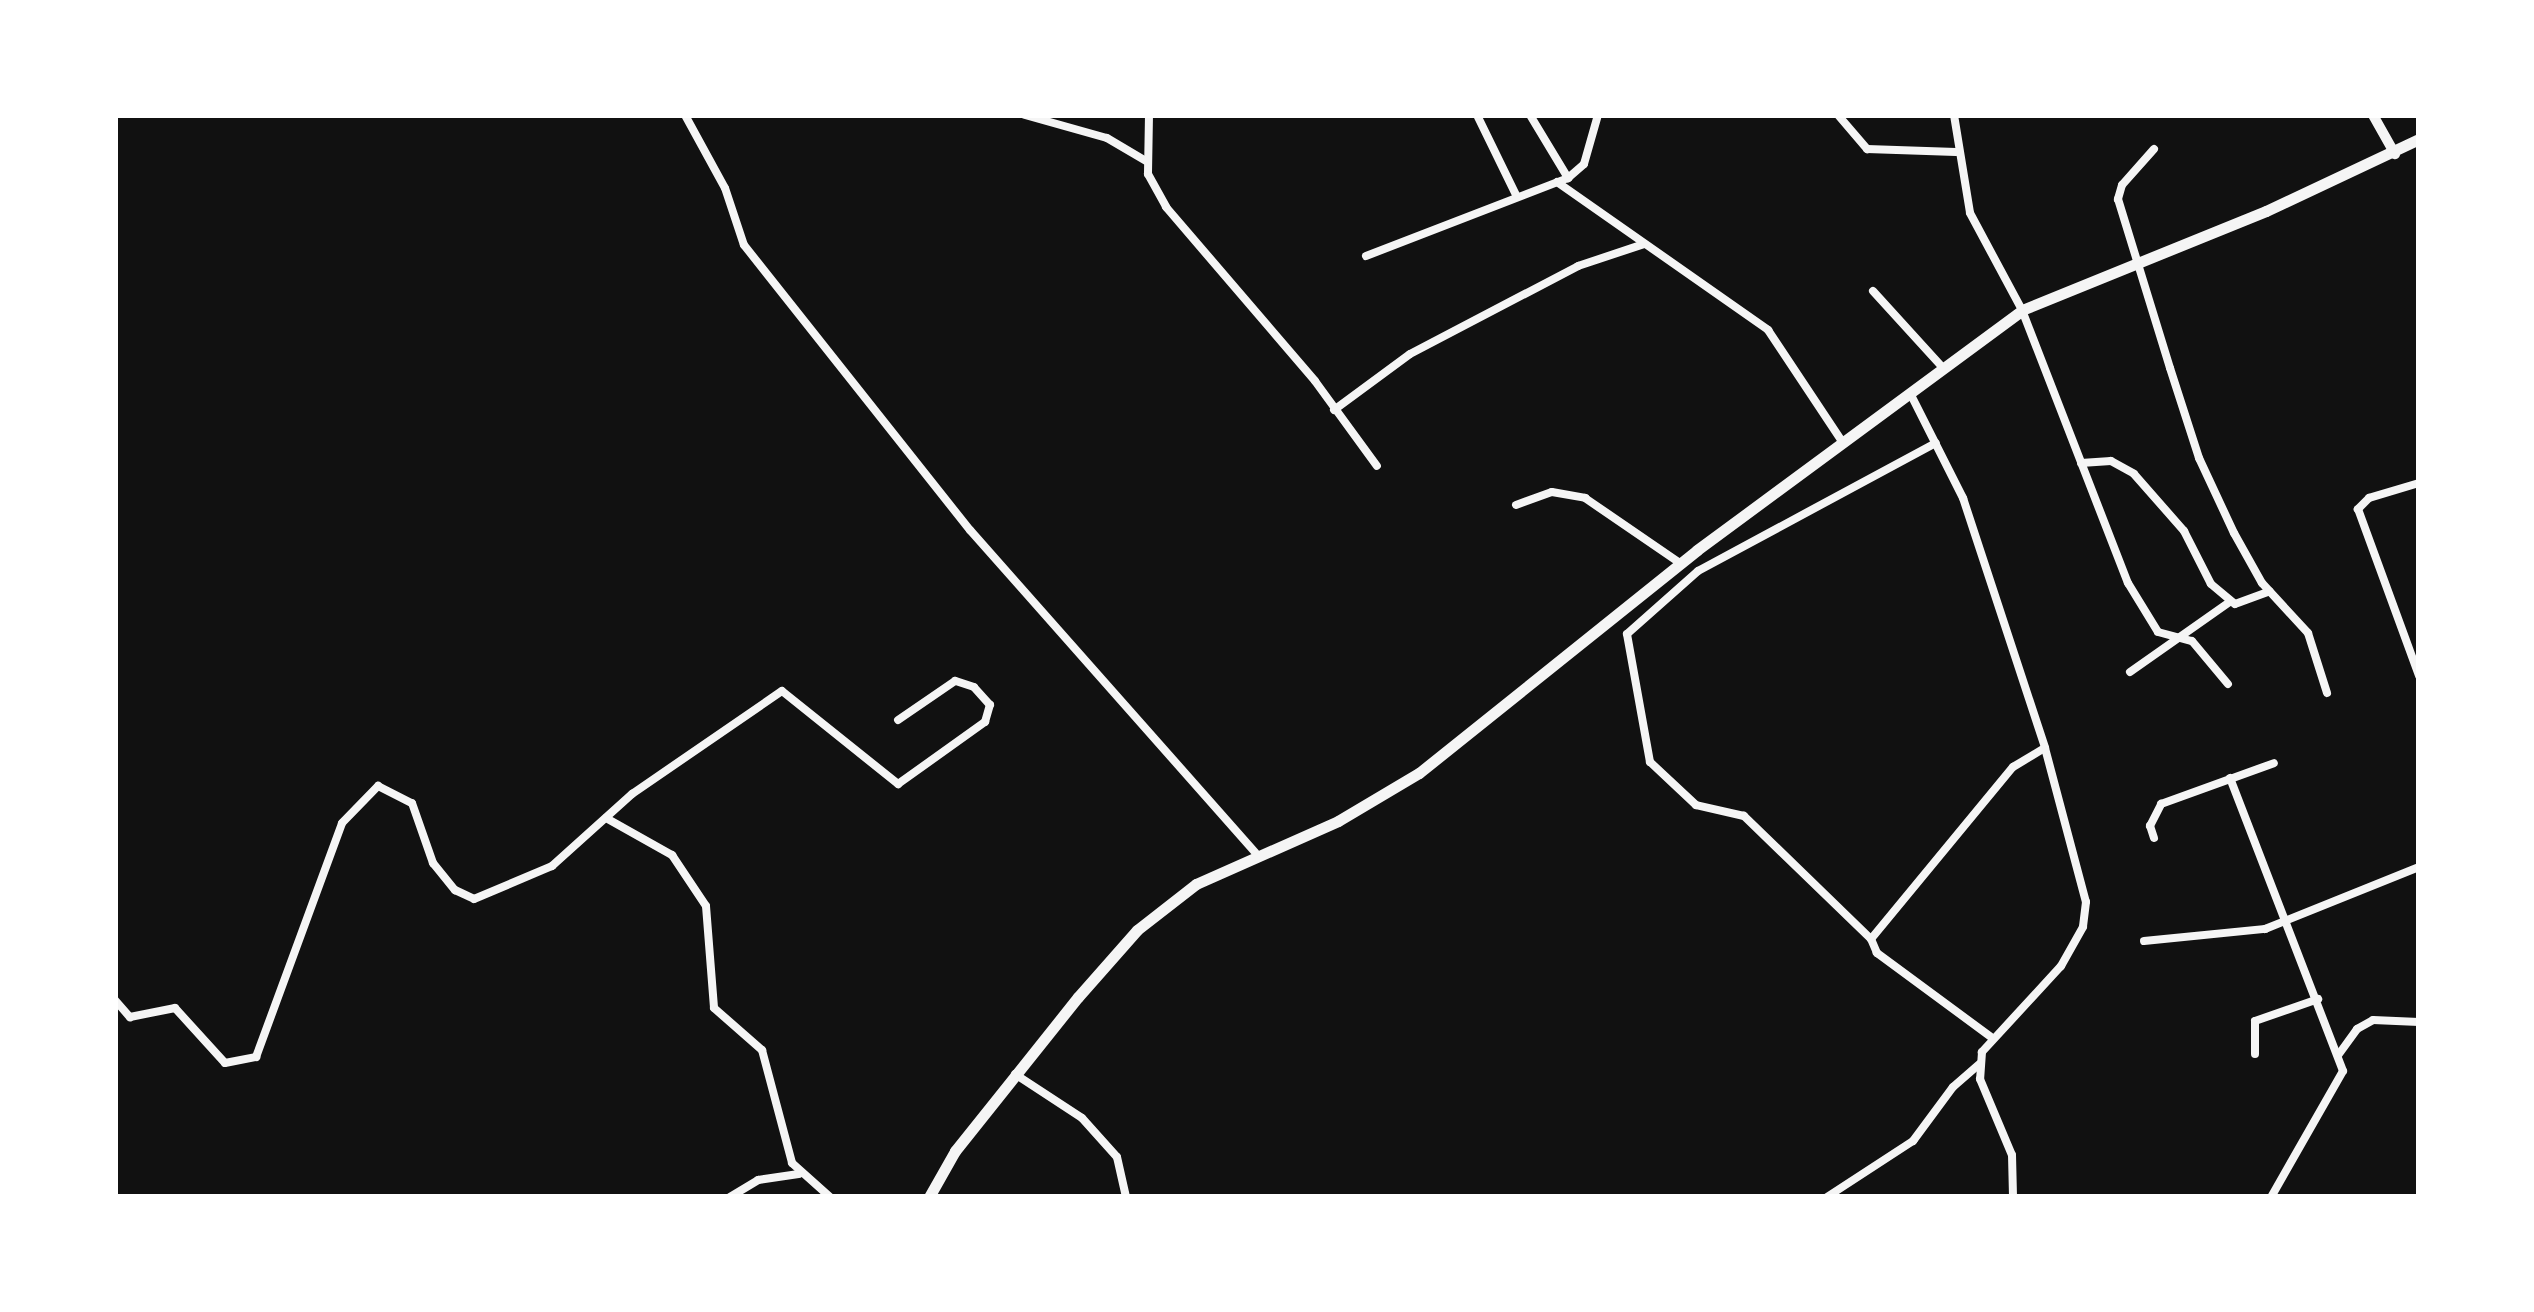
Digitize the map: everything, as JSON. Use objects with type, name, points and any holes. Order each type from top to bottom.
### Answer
[{"type":"main road","points":[[929,1197],[955,1151],[1138,930],[1196,884],[1256,853],[1338,821],[1420,772],[1680,563],[2022,310],[2395,154],[2419,139]]},
{"type":"street","points":[[685,115],[725,188],[744,245],[970,530],[1256,853]]},
{"type":"street","points":[[1025,115],[1107,138],[1146,161]]},
{"type":"street","points":[[1149,115],[1146,161],[1166,206],[1377,466]]},
{"type":"street","points":[[1477,115],[1517,198]]},
{"type":"street","points":[[1530,115],[1568,178]]},
{"type":"street","points":[[1366,256],[1568,178],[1584,164],[1598,115]]},
{"type":"street","points":[[1838,115],[1867,150],[1956,152]]},
{"type":"street","points":[[1954,115],[1956,152],[1978,234],[2022,310],[2128,583],[2158,632],[2192,641],[2228,684]]},
{"type":"street","points":[[2373,115],[2395,154]]},
{"type":"street","points":[[2154,149],[2118,191],[2198,458],[2270,591],[2308,633],[2327,692]]},
{"type":"street","points":[[1558,182],[1768,330],[1843,443]]},
{"type":"street","points":[[1334,410],[1410,354],[1578,266],[1644,244]]},
{"type":"street","points":[[1873,292],[1943,368]]},
{"type":"street","points":[[1827,1197],[1912,1141],[1953,1087],[1979,1064],[1991,1037],[2061,966],[2084,916],[2045,748],[1963,498],[1910,393]]},
{"type":"street","points":[[1936,443],[1698,571],[1627,634],[1650,762],[1696,806],[1744,816],[1871,939],[1878,953],[1991,1037]]},
{"type":"street","points":[[2081,462],[2111,461],[2134,474],[2184,531],[2211,584],[2231,601],[2244,604],[2270,591]]},
{"type":"street","points":[[2419,483],[2369,498],[2358,509],[2419,676]]},
{"type":"street","points":[[1516,506],[1552,492],[1585,498],[1680,563]]},
{"type":"street","points":[[2130,672],[2231,601]]},
{"type":"street","points":[[115,1000],[130,1017],[175,1008],[225,1063],[256,1057],[342,823],[378,786],[412,803],[433,863],[464,898],[552,866],[606,818],[782,691],[898,784],[985,722],[990,705],[974,687],[955,681],[898,720]]},
{"type":"street","points":[[1871,939],[2012,768],[2045,748]]},
{"type":"street","points":[[2154,838],[2150,826],[2161,804],[2274,763]]},
{"type":"street","points":[[2230,778],[2339,1055],[2342,1077],[2271,1197]]},
{"type":"street","points":[[606,818],[672,854],[706,906],[714,1008],[762,1050],[799,1174],[830,1197]]},
{"type":"street","points":[[2144,941],[2288,923],[2419,867]]},
{"type":"street","points":[[2255,1054],[2255,1021],[2318,999]]},
{"type":"street","points":[[2339,1055],[2372,1020],[2419,1022]]},
{"type":"street","points":[[1979,1064],[2012,1155],[2013,1197]]},
{"type":"street","points":[[1016,1074],[1082,1118],[1118,1157],[1126,1197]]},
{"type":"street","points":[[730,1197],[758,1180],[799,1174]]}]
